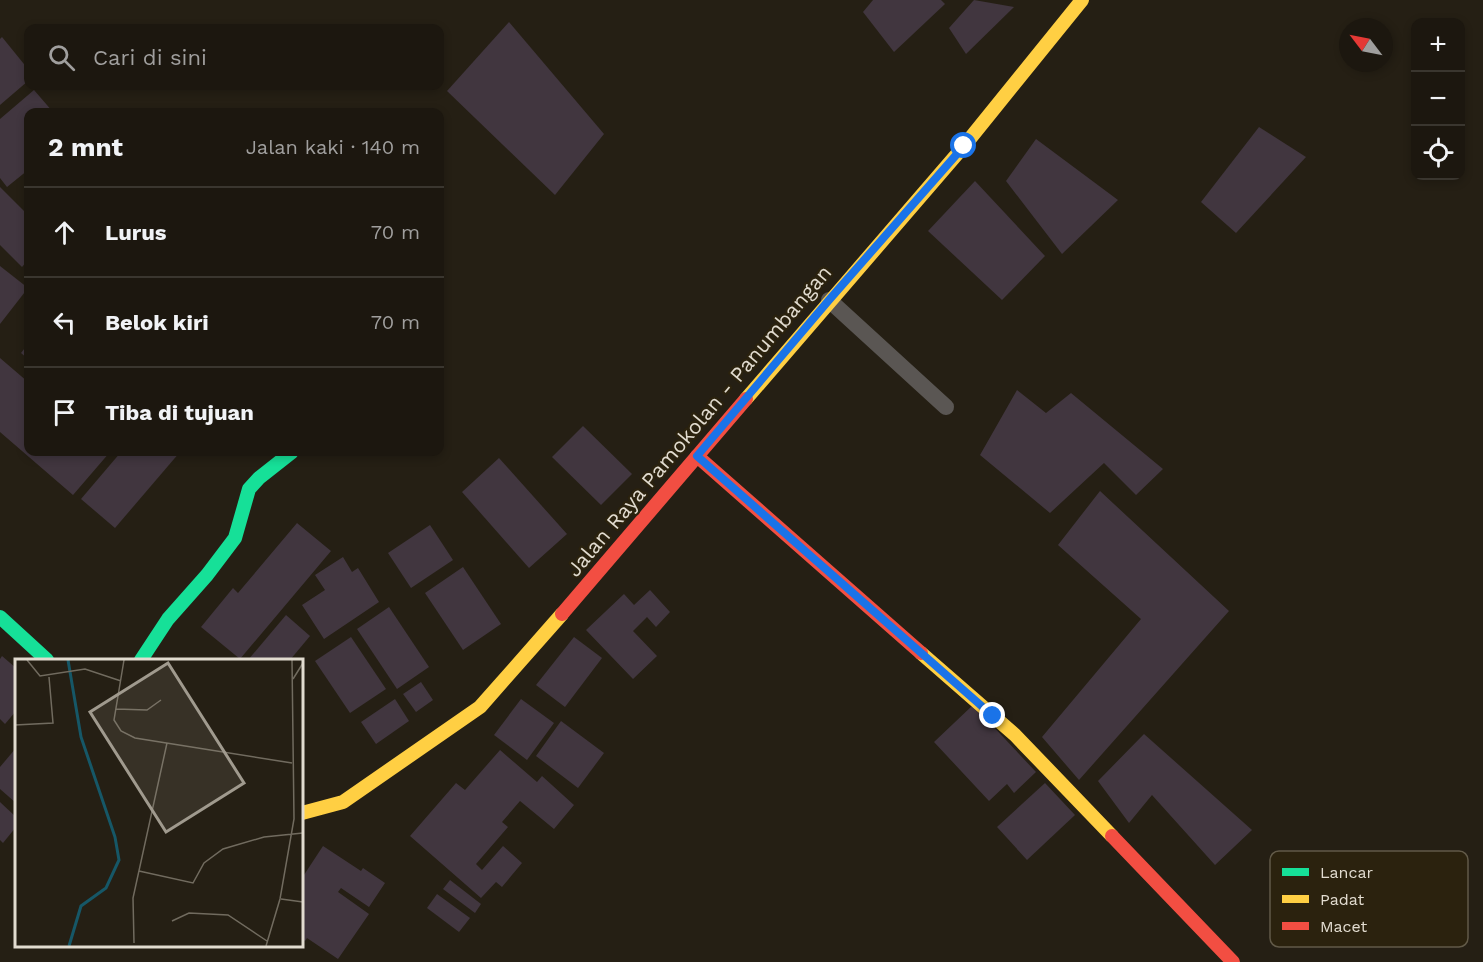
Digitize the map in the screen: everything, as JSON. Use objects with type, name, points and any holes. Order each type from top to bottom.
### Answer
[{"type":"main road","name":"Jalan Raya Pamokolan - Panumbangan","points":[[303,813],[343,802],[480,707],[611,558],[829,300],[964,146],[1082,0]]},
{"type":"main road","points":[[142,659],[168,619],[207,575],[235,538],[249,489],[287,456]]},
{"type":"main road","points":[[697,456],[1015,735],[1233,962]]},
{"type":"main road","points":[[0,618],[46,659]]},
{"type":"lane","points":[[829,300],[946,407]]},
{"type":"building","points":[[873,0],[941,0],[945,4],[894,52],[863,12]]},
{"type":"building","points":[[974,0],[1014,7],[966,54],[949,28]]},
{"type":"building","points":[[509,22],[604,134],[555,195],[447,91]]},
{"type":"building","points":[[2,37],[24,64],[24,84],[0,105],[0,39]]},
{"type":"building","points":[[34,90],[50,108],[24,108],[24,173],[7,187],[0,178],[0,119]]},
{"type":"building","points":[[1259,127],[1306,157],[1236,233],[1201,202]]},
{"type":"building","points":[[1036,139],[1118,200],[1062,254],[1006,181]]},
{"type":"building","points":[[975,181],[1045,256],[1002,300],[928,231]]},
{"type":"building","points":[[0,187],[24,211],[24,265],[22,267],[0,245]]},
{"type":"building","points":[[0,266],[24,285],[24,293],[0,324]]},
{"type":"building","points":[[0,358],[24,379],[24,453],[0,432]]},
{"type":"building","points":[[1017,390],[1046,413],[1071,393],[1163,469],[1136,495],[1104,463],[1050,513],[980,455]]},
{"type":"building","points":[[583,426],[632,474],[601,505],[552,457]]},
{"type":"building","points":[[28,456],[107,456],[73,495]]},
{"type":"building","points":[[118,456],[177,456],[115,528],[81,499]]},
{"type":"building","points":[[499,458],[567,534],[529,568],[462,492]]},
{"type":"building","points":[[1100,491],[1229,611],[1079,780],[1042,737],[1141,619],[1058,545]]},
{"type":"building","points":[[297,523],[331,551],[240,659],[201,627],[233,588],[238,593]]},
{"type":"building","points":[[430,525],[453,560],[411,588],[388,553]]},
{"type":"building","points":[[343,557],[352,572],[358,568],[379,602],[324,639],[302,605],[325,590],[315,575]]},
{"type":"building","points":[[463,567],[501,624],[463,650],[425,593]]},
{"type":"building","points":[[650,590],[670,612],[656,627],[647,617],[633,631],[657,656],[633,679],[586,630],[624,594],[634,605]]},
{"type":"building","points":[[389,607],[429,667],[397,689],[357,629]]},
{"type":"building","points":[[286,615],[310,636],[291,659],[249,659]]},
{"type":"building","points":[[351,637],[386,689],[350,713],[315,661]]},
{"type":"building","points":[[574,637],[602,658],[565,707],[536,685]]},
{"type":"building","points":[[2,656],[15,667],[15,712],[5,724],[0,719],[0,659]]},
{"type":"building","points":[[421,682],[433,700],[416,712],[403,694]]},
{"type":"building","points":[[395,699],[409,721],[376,744],[361,722]]},
{"type":"building","points":[[521,699],[554,723],[527,760],[494,735]]},
{"type":"building","points":[[973,705],[1036,772],[1014,793],[1007,784],[989,801],[934,742]]},
{"type":"building","points":[[561,721],[604,753],[578,788],[536,756]]},
{"type":"building","points":[[1144,734],[1252,830],[1215,865],[1152,795],[1129,823],[1098,781]]},
{"type":"building","points":[[15,749],[15,802],[0,789],[0,767]]},
{"type":"building","points":[[500,750],[537,782],[542,776],[574,805],[554,829],[520,801],[502,822],[508,827],[476,864],[482,870],[503,846],[522,863],[502,887],[496,882],[481,898],[410,836],[456,783],[465,790]]},
{"type":"building","points":[[1045,783],[1075,815],[1027,860],[997,827]]},
{"type":"building","points":[[0,802],[15,816],[15,828],[3,843],[0,840]]},
{"type":"building","points":[[323,846],[361,871],[363,868],[385,883],[369,907],[341,888],[338,892],[369,914],[338,959],[307,938],[305,941],[303,940],[303,876]]},
{"type":"building","points":[[450,880],[481,904],[475,913],[443,889]]},
{"type":"building","points":[[437,894],[470,918],[459,932],[427,908]]},
{"type":"traffic: fast","points":[[142,659],[168,619],[207,575],[235,538],[249,489],[287,456]]},
{"type":"traffic: fast","points":[[0,617],[46,659]]},
{"type":"traffic: slow","points":[[746,399],[964,146],[1082,0]]},
{"type":"traffic: slow","points":[[303,813],[343,802],[480,707],[562,614]]},
{"type":"traffic: slow","points":[[921,653],[1015,735],[1112,836]]},
{"type":"traffic: jam","points":[[562,614],[746,399]]},
{"type":"traffic: jam","points":[[697,456],[921,653]]},
{"type":"traffic: jam","points":[[1112,836],[1233,962]]},
{"type":"route","points":[[964,146],[697,456],[993,716]]}]
